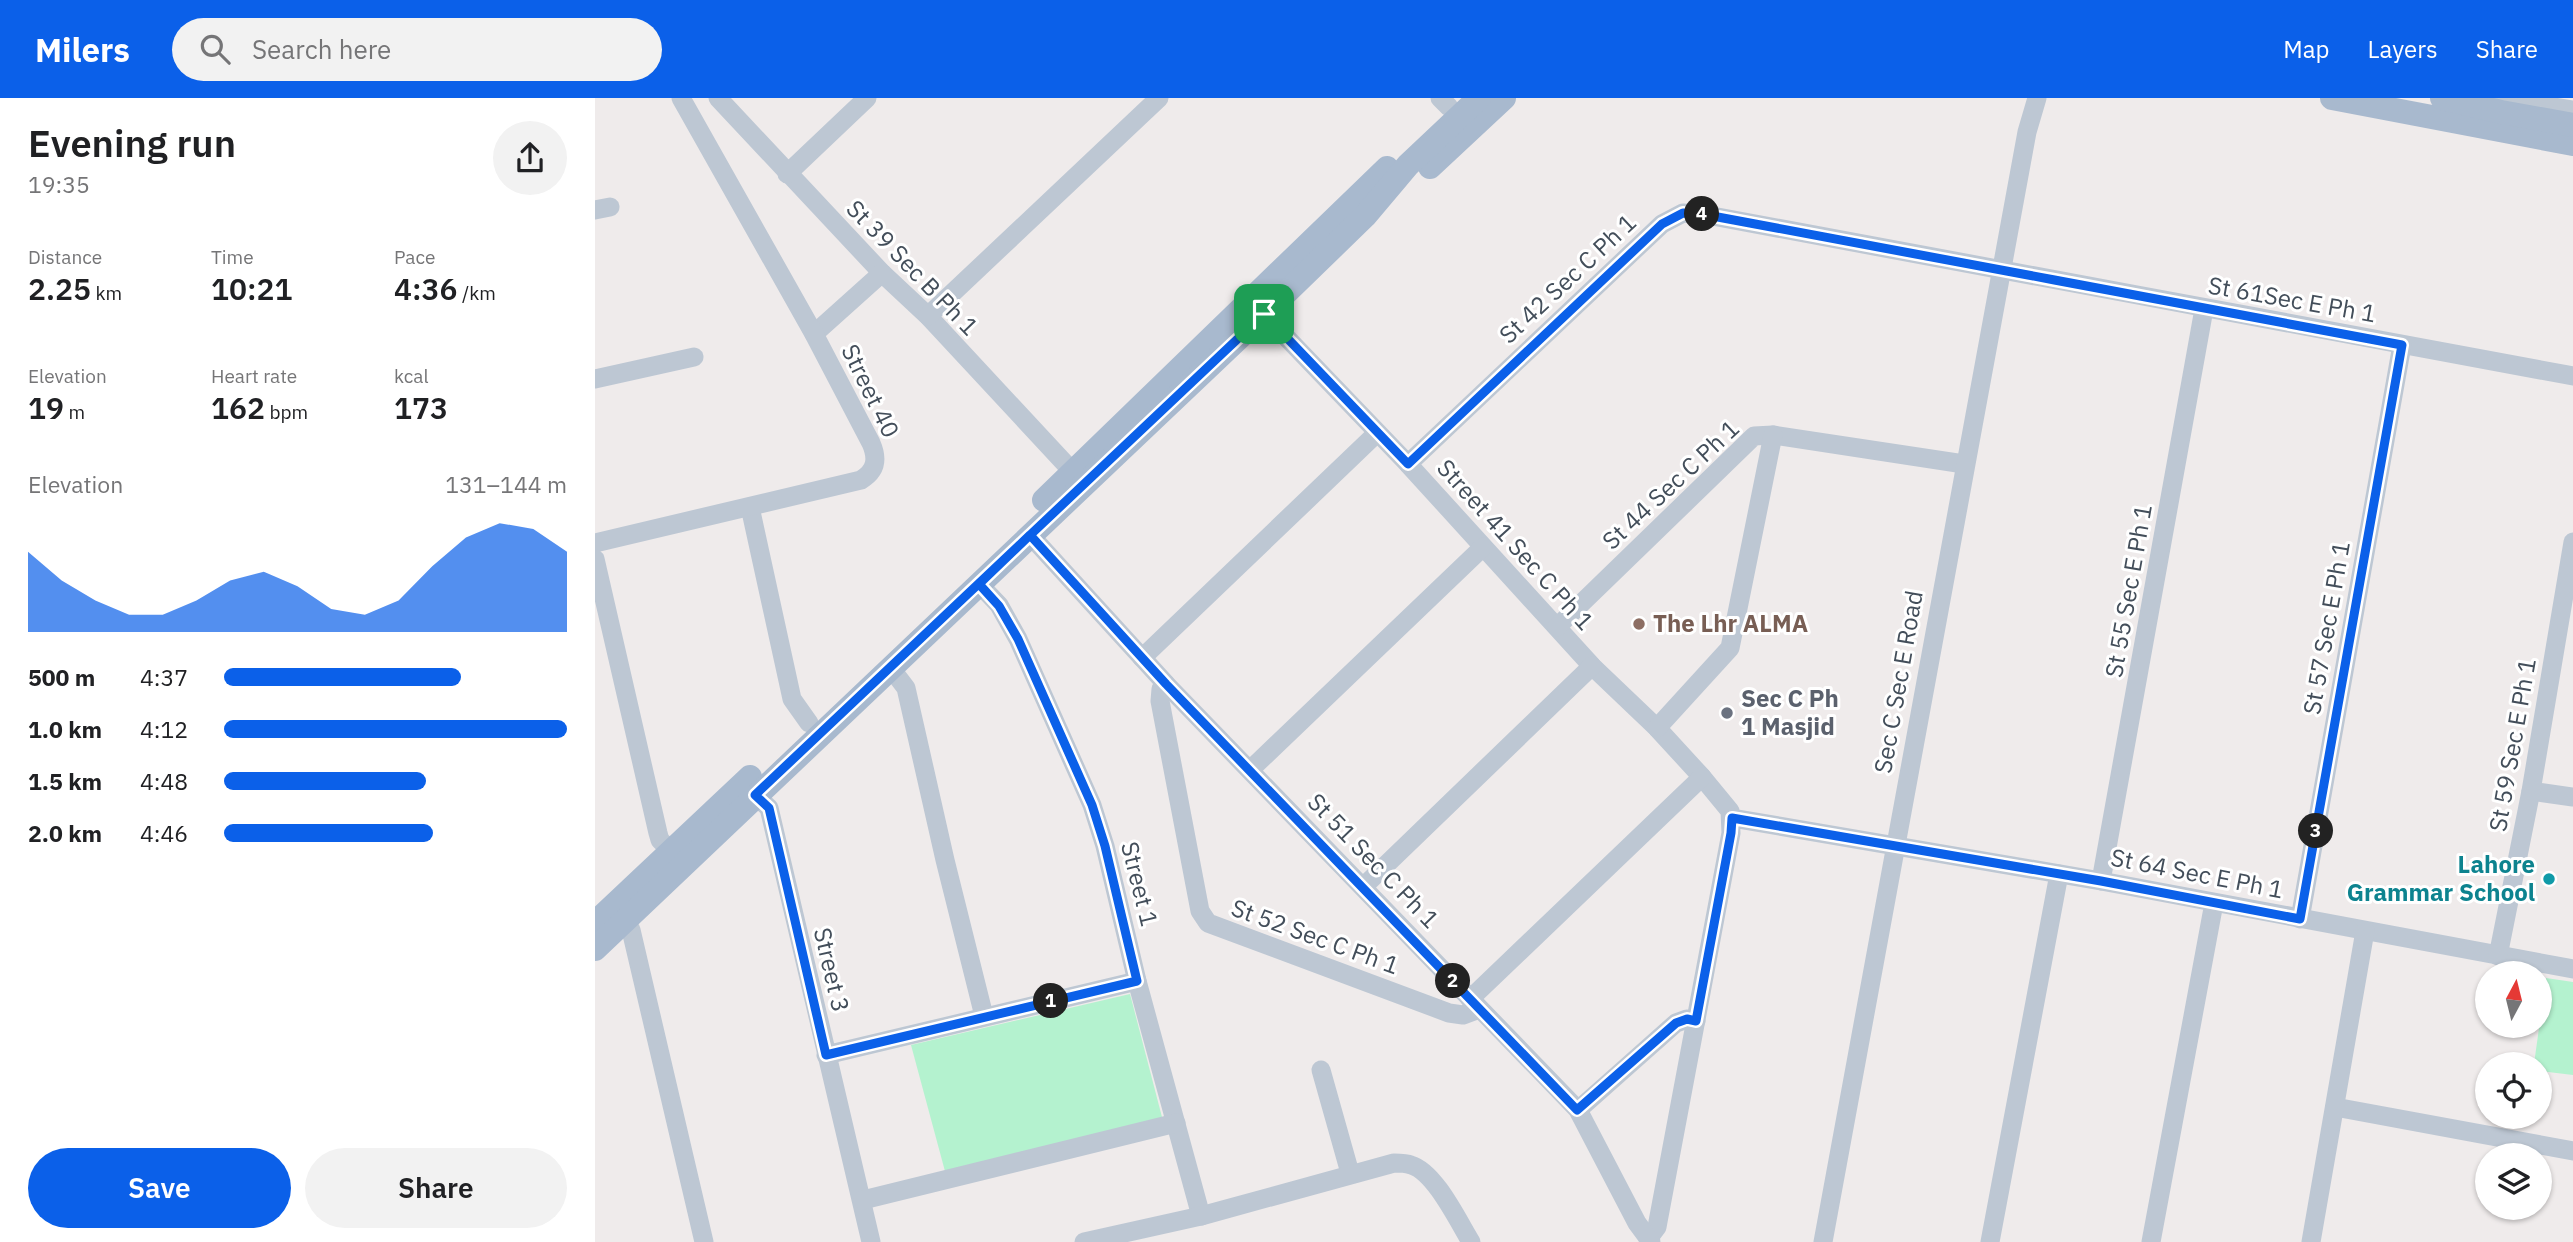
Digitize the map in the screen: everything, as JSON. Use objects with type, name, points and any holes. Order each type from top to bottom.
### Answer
[{"type":"main road","points":[[595,950],[1264,314],[1365,216],[1408,165],[1479,98]]},
{"type":"main road","points":[[1365,216],[1397,197],[1504,98]]},
{"type":"main road","points":[[2332,98],[2573,144]]},
{"type":"main road","points":[[2442,98],[2573,125]]},
{"type":"main road","points":[[595,923],[1016,528],[1254,298],[1449,101]]},
{"type":"street","name":"Street 40","points":[[681,98],[814,334],[876,454],[875,465],[861,480],[750,507]]},
{"type":"street","name":"St 39 Sec B Ph 1","points":[[718,98],[787,174],[882,274],[928,316],[1072,471]]},
{"type":"street","points":[[787,174],[867,98]]},
{"type":"street","points":[[928,316],[1159,98]]},
{"type":"street","name":"Sec C Sec E Road","points":[[2026,98],[2023,113],[2027,132]]},
{"type":"street","name":"Sec C Sec E Road","points":[[1825,1242],[1964,464],[2027,132],[2037,98]]},
{"type":"street","points":[[2497,98],[2573,110]]},
{"type":"street","name":"St 42 Sec C Ph 1","points":[[1408,464],[1662,224],[1683,213],[1707,215],[2003,269]]},
{"type":"street","name":"St 61Sec E Ph 1","points":[[2003,269],[2204,309],[2573,376]]},
{"type":"street","points":[[814,334],[882,274]]},
{"type":"street","name":"St 55 Sec E Ph 1","points":[[2101,881],[2204,309]]},
{"type":"street","name":"Street 41 Sec C Ph 1","points":[[1264,314],[1408,464],[1592,666],[1657,728],[1726,805],[1732,818]]},
{"type":"street","name":"St 57 Sec E Ph 1","points":[[2300,919],[2402,345]]},
{"type":"street","points":[[595,379],[694,357]]},
{"type":"street","points":[[1142,658],[1377,433]]},
{"type":"street","points":[[1657,728],[1730,648],[1773,435]]},
{"type":"street","name":"St 44 Sec C Ph 1","points":[[1557,627],[1754,436],[1773,435],[1964,464]]},
{"type":"street","points":[[595,543],[750,507],[792,699],[809,723]]},
{"type":"street","name":"St 51 Sec C Ph 1","points":[[1030,535],[1166,684],[1577,1110],[1637,1223],[1650,1240]]},
{"type":"street","name":"St 59 Sec E Ph 1","points":[[2498,956],[2568,596],[2573,542]]},
{"type":"street","points":[[1250,770],[1483,547]]},
{"type":"street","points":[[595,559],[660,840],[671,851]]},
{"type":"street","name":"Street 1","points":[[979,584],[999,606],[1018,639],[1092,805],[1201,1216]]},
{"type":"street","points":[[1363,887],[1592,666]]},
{"type":"street","points":[[890,667],[906,688],[984,1016]]},
{"type":"street","name":"St 52 Sec C Ph 1","points":[[1166,684],[1161,689],[1160,701],[1200,911],[1208,923],[1449,1013],[1463,1015],[1474,1004]]},
{"type":"street","points":[[1474,1004],[1702,777]]},
{"type":"street","points":[[2531,792],[2573,797]]},
{"type":"street","name":"Street 3","points":[[755,795],[769,808],[871,1242]]},
{"type":"street","points":[[1650,1240],[1657,1227],[1732,818]]},
{"type":"street","name":"St 64 Sec E Ph 1","points":[[1732,818],[2101,881],[2573,970]]},
{"type":"street","points":[[1990,1242],[2059,874]]},
{"type":"street","points":[[2151,1242],[2214,903]]},
{"type":"street","points":[[623,923],[631,930],[704,1242]]},
{"type":"street","points":[[2311,1242],[2365,931]]},
{"type":"street","points":[[826,1055],[1137,981]]},
{"type":"street","points":[[1577,1110],[1676,1023],[1687,1019],[1696,1021]]},
{"type":"street","points":[[1321,1070],[1350,1173]]},
{"type":"street","points":[[2335,1107],[2573,1151]]},
{"type":"street","points":[[863,1200],[1176,1123]]},
{"type":"street","points":[[1084,1242],[1201,1216],[1394,1163],[1411,1165],[1423,1171],[1471,1242]]},
{"type":"green space","points":[[2552,979],[2573,982],[2573,1075],[2552,1073],[2552,1052],[2536,1052],[2538,1038],[2552,1038]]},
{"type":"green space","points":[[1130,994],[1163,1121],[946,1175],[911,1045]]},
{"type":"place","name":"The Lhr ALMA","points":[[1639,624]]},
{"type":"place","name":"Sec C Ph 1 Masjid","points":[[1727,713]]},
{"type":"place","name":"Lahore Grammar School","points":[[2549,879]]},
{"type":"route","points":[[1264,314],[1030,535],[979,584],[755,795],[769,808],[826,1055],[1137,981],[1105,846],[1092,805],[1018,639],[999,606],[979,584],[1030,535],[1166,684],[1577,1110],[1676,1023],[1687,1019],[1696,1021],[1732,818],[2101,881],[2300,919],[2402,345],[2003,269],[1707,215],[1683,213],[1662,224],[1408,464],[1264,314]]}]
